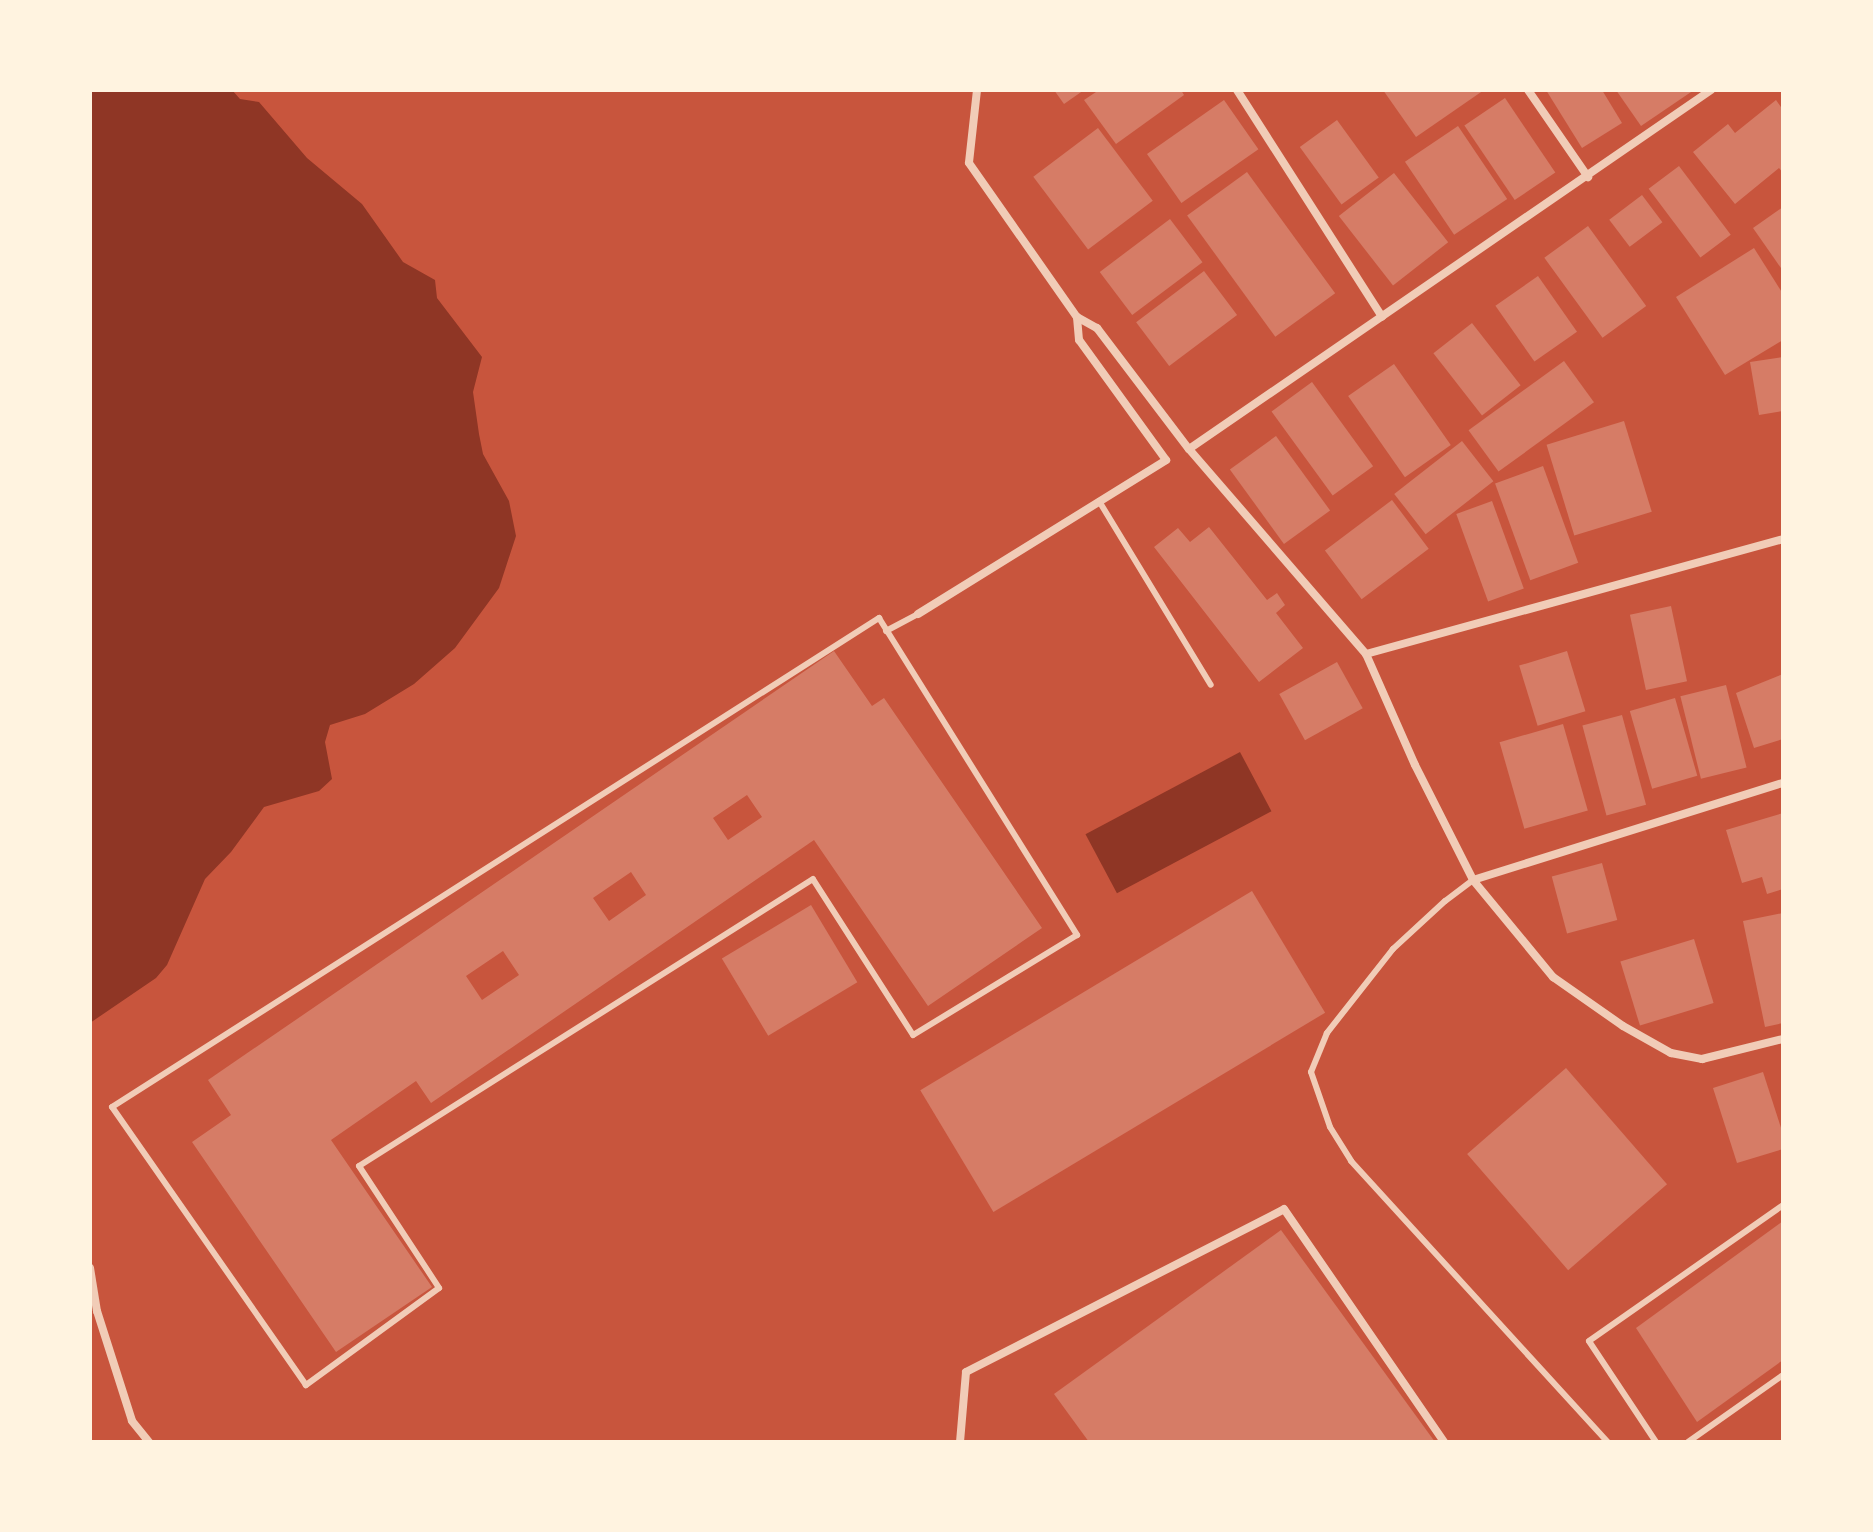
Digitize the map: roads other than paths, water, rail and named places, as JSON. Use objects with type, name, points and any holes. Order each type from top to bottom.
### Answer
[{"type":"street","points":[[977,90],[969,163],[1077,317],[1097,328],[1189,449],[1366,654],[1415,765],[1473,880],[1553,977],[1623,1026],[1671,1053],[1702,1059],[1783,1039]]},
{"type":"street","points":[[1237,90],[1382,317]]},
{"type":"street","points":[[1528,90],[1588,177]]},
{"type":"street","points":[[1189,449],[1711,90]]},
{"type":"street","points":[[918,614],[1166,460],[1079,340],[1077,317]]},
{"type":"street","points":[[1366,654],[1783,539]]},
{"type":"street","points":[[1473,880],[1783,783]]},
{"type":"street","points":[[960,1442],[966,1372],[1284,1209],[1444,1442]]},
{"type":"street","points":[[90,1268],[97,1311],[132,1421],[149,1442]]},
{"type":"lane","points":[[1099,501],[1211,685]]},
{"type":"lane","points":[[886,631],[918,614]]},
{"type":"lane","points":[[879,618],[886,631],[1077,935],[913,1035],[813,879],[359,1166],[439,1288],[306,1385],[112,1107],[879,618]]},
{"type":"lane","points":[[1473,880],[1393,949],[1327,1033],[1311,1072],[1330,1127],[1351,1161],[1608,1442]]},
{"type":"lane","points":[[1656,1442],[1589,1341],[1783,1205]]},
{"type":"lane","points":[[1688,1442],[1783,1375]]}]
